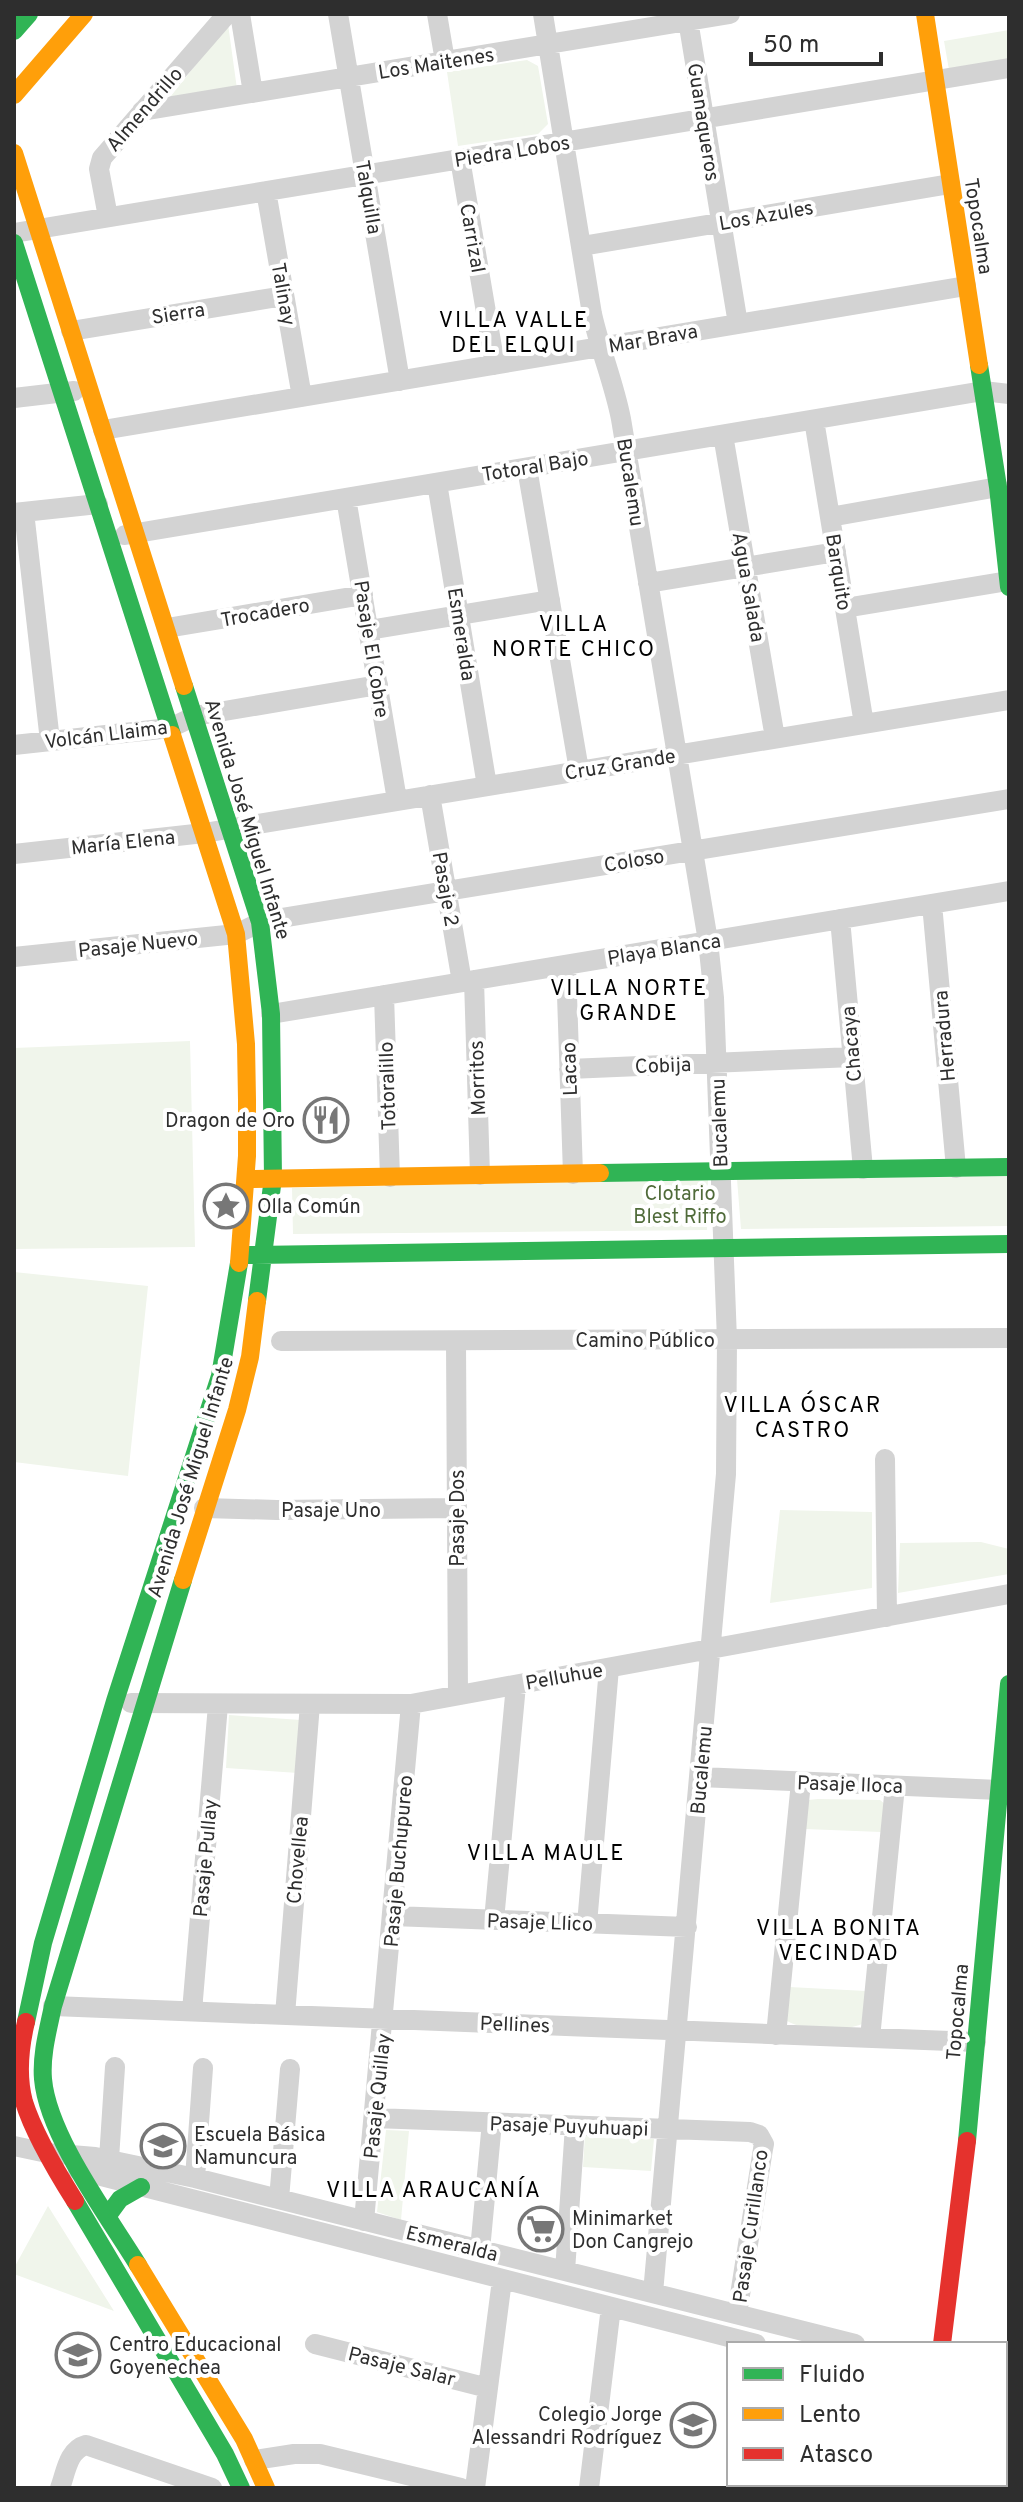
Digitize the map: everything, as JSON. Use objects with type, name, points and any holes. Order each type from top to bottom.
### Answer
[{"type":"main road","points":[[14,31],[29,14]]},
{"type":"main road","points":[[14,95],[84,14]]},
{"type":"main road","name":"Topocalma","points":[[925,14],[998,487],[1009,587]]},
{"type":"main road","name":"Avenida José Miguel Infante","points":[[14,153],[260,922],[271,1014],[273,1178],[256,1327],[244,1384],[53,2006],[43,2053],[43,2088],[47,2105],[70,2153],[254,2460],[266,2488]]},
{"type":"main road","name":"Avenida José Miguel Infante","points":[[14,243],[20,281],[62,392],[236,934],[246,1062],[245,1179],[228,1343],[115,1701],[34,1977],[20,2062],[24,2101],[47,2153],[225,2454],[241,2488]]},
{"type":"main road","points":[[245,1179],[1009,1167]]},
{"type":"main road","points":[[239,1255],[1009,1244]]},
{"type":"main road","name":"Topocalma","points":[[942,2342],[976,2042],[1009,1684]]},
{"type":"main road","points":[[14,2119],[24,2101]]},
{"type":"main road","points":[[109,2214],[120,2199],[141,2187]]},
{"type":"street","name":"Almendrillo","points":[[108,217],[100,163],[227,14]]},
{"type":"street","points":[[240,14],[253,93]]},
{"type":"street","name":"Talquilla","points":[[338,14],[400,381]]},
{"type":"street","points":[[437,14],[445,61]]},
{"type":"street","name":"Bucalemu","points":[[543,14],[600,347],[617,399],[713,971],[727,1340],[726,1474],[653,2293]]},
{"type":"street","name":"Los Maitenes","points":[[142,111],[687,18],[730,14]]},
{"type":"street","name":"Guanaqueros","points":[[687,18],[738,324]]},
{"type":"street","name":"Piedra Lobos","points":[[14,233],[1009,68]]},
{"type":"street","name":"Carrizal","points":[[460,159],[495,365]]},
{"type":"street","name":"Los Azules","points":[[582,246],[950,184]]},
{"type":"street","name":"Talinay","points":[[266,191],[302,397]]},
{"type":"street","name":"Mar Brava","points":[[103,430],[966,286]]},
{"type":"street","name":"Sierra","points":[[71,331],[284,296]]},
{"type":"street","points":[[14,398],[90,389]]},
{"type":"street","name":"Totoral Bajo","points":[[109,538],[983,391],[1009,394]]},
{"type":"street","name":"Barquito","points":[[814,420],[864,724]]},
{"type":"street","name":"Agua Salada","points":[[723,435],[775,738]]},
{"type":"street","points":[[527,468],[579,770]]},
{"type":"street","name":"Esmeralda","points":[[437,483],[487,786]]},
{"type":"street","points":[[830,517],[998,487]]},
{"type":"street","name":"Pasaje El Cobre","points":[[346,498],[397,800]]},
{"type":"street","points":[[50,741],[19,513],[98,504]]},
{"type":"street","points":[[648,583],[836,552]]},
{"type":"street","points":[[845,608],[1008,581]]},
{"type":"street","name":"Trocadero","points":[[167,628],[363,595]]},
{"type":"street","points":[[369,630],[550,600]]},
{"type":"street","name":"Volcán Llaima","points":[[14,745],[170,728],[195,716],[378,685]]},
{"type":"street","name":"Cruz Grande","points":[[231,828],[1009,700]]},
{"type":"street","name":"Pasaje 2","points":[[430,795],[446,891],[468,981]]},
{"type":"street","name":"Coloso","points":[[260,922],[1009,799]]},
{"type":"street","name":"María Elena","points":[[14,854],[231,828]]},
{"type":"street","name":"Playa Blanca","points":[[271,1014],[1009,891]]},
{"type":"street","name":"Herradura","points":[[932,904],[956,1168]]},
{"type":"street","name":"Chacaya","points":[[840,919],[863,1169]]},
{"type":"street","name":"Pasaje Nuevo","points":[[14,957],[236,934],[260,922]]},
{"type":"street","name":"Lacao","points":[[566,965],[573,1174]]},
{"type":"street","name":"Morritos","points":[[468,981],[480,1175]]},
{"type":"street","name":"Totoralillo","points":[[384,995],[390,1177]]},
{"type":"street","name":"Cobija","points":[[569,1069],[853,1057]]},
{"type":"street","name":"Camino Público","points":[[281,1341],[1009,1338]]},
{"type":"street","name":"Pasaje Dos","points":[[456,1341],[458,1695]]},
{"type":"street","points":[[885,1459],[887,1617]]},
{"type":"street","name":"Pasaje Uno","points":[[204,1508],[457,1508]]},
{"type":"street","name":"Pelluhue","points":[[115,1701],[143,1705],[411,1704],[1009,1594]]},
{"type":"street","points":[[587,1924],[609,1668]]},
{"type":"street","points":[[494,1920],[516,1685]]},
{"type":"street","name":"Chovellea","points":[[285,2015],[310,1704]]},
{"type":"street","name":"Pasaje Buchupureo","points":[[384,2019],[411,1704]]},
{"type":"street","name":"Pasaje Pullay","points":[[192,2011],[218,1705]]},
{"type":"street","name":"Pasaje Iloca","points":[[700,1777],[999,1790]]},
{"type":"street","points":[[776,2035],[801,1782]]},
{"type":"street","points":[[870,2038],[895,1786]]},
{"type":"street","name":"Pasaje Llico","points":[[393,1916],[687,1927]]},
{"type":"street","name":"Pellines","points":[[53,2006],[976,2042]]},
{"type":"street","name":"Pasaje Quillay","points":[[364,2221],[384,2019]]},
{"type":"street","points":[[109,2159],[115,2067]]},
{"type":"street","points":[[195,2178],[203,2068]]},
{"type":"street","points":[[279,2199],[290,2069]]},
{"type":"street","name":"Pasaje Puyuhuapi","points":[[374,2118],[750,2132],[762,2138]]},
{"type":"street","points":[[480,2250],[492,2122]]},
{"type":"street","points":[[565,2271],[575,2126]]},
{"type":"street","name":"Pasaje Curillanco","points":[[737,2314],[763,2149],[762,2138]]},
{"type":"street","name":"Esmeralda","points":[[14,2146],[47,2153],[109,2159],[195,2178],[847,2342]]},
{"type":"street","name":"Esmeralda","points":[[47,2153],[84,2174],[748,2342]]},
{"type":"street","points":[[475,2488],[502,2280]]},
{"type":"street","points":[[589,2488],[611,2307]]},
{"type":"street","name":"Pasaje Salar","points":[[315,2344],[488,2388]]},
{"type":"street","points":[[60,2488],[72,2454],[81,2446],[92,2446],[212,2488]]},
{"type":"street","points":[[254,2460],[307,2454],[338,2457],[461,2488]]},
{"type":"green space","points":[[228,24],[237,89],[167,101]]},
{"type":"green space","points":[[1009,30],[1009,60],[949,70],[944,41]]},
{"type":"green space","points":[[527,60],[538,66],[548,124],[538,134],[458,146],[447,72]]},
{"type":"green space","points":[[190,1041],[195,1247],[14,1249],[14,1048]]},
{"type":"green space","name":"Clotario Blest Riffo","points":[[1009,1176],[1009,1226],[741,1229],[737,1179]]},
{"type":"green space","name":"Clotario Blest Riffo","points":[[708,1179],[707,1230],[293,1234],[292,1188]]},
{"type":"green space","points":[[14,1272],[148,1286],[128,1476],[14,1462]]},
{"type":"green space","points":[[780,1510],[872,1512],[872,1588],[770,1603]]},
{"type":"green space","points":[[981,1542],[1009,1549],[1009,1574],[898,1593],[900,1543]]},
{"type":"green space","points":[[229,1715],[301,1720],[298,1773],[226,1768]]},
{"type":"green space","points":[[808,1800],[880,1800],[886,1805],[881,1832],[805,1829]]},
{"type":"green space","points":[[789,1987],[866,1991],[862,2024],[824,2029],[787,2021]]},
{"type":"green space","points":[[386,2130],[409,2131],[401,2220],[377,2212]]},
{"type":"green space","points":[[585,2134],[654,2139],[651,2171],[583,2167]]},
{"type":"green space","points":[[48,2206],[114,2311],[14,2274],[14,2268]]},
{"type":"traffic: fast","points":[[14,31],[29,14]]},
{"type":"traffic: fast","points":[[14,243],[172,735]]},
{"type":"traffic: fast","points":[[979,365],[998,487],[1009,587]]},
{"type":"traffic: fast","points":[[184,686],[260,922],[271,1014],[273,1178],[257,1301]]},
{"type":"traffic: fast","points":[[600,1173],[1009,1167]]},
{"type":"traffic: fast","points":[[248,1255],[1009,1244]]},
{"type":"traffic: fast","points":[[26,2022],[43,1943],[115,1701],[220,1376],[239,1263]]},
{"type":"traffic: fast","points":[[138,2265],[67,2150],[47,2101],[43,2061],[53,2006],[183,1580]]},
{"type":"traffic: fast","points":[[967,2141],[1009,1684]]},
{"type":"traffic: fast","points":[[109,2214],[120,2199],[141,2187]]},
{"type":"traffic: fast","points":[[75,2201],[225,2454],[241,2488]]},
{"type":"traffic: slow","points":[[14,95],[84,14]]},
{"type":"traffic: slow","points":[[925,14],[979,365]]},
{"type":"traffic: slow","points":[[14,153],[184,686]]},
{"type":"traffic: slow","points":[[172,735],[236,934],[246,1044],[247,1100],[247,1156],[239,1263]]},
{"type":"traffic: slow","points":[[254,1179],[600,1173]]},
{"type":"traffic: slow","points":[[183,1580],[237,1410],[250,1357],[257,1301]]},
{"type":"traffic: slow","points":[[138,2265],[244,2439],[266,2488]]},
{"type":"traffic: jam","points":[[26,2022],[20,2062],[24,2102],[40,2139],[75,2201]]},
{"type":"traffic: jam","points":[[942,2342],[967,2141]]},
{"type":"place","name":"Dragon de Oro","points":[[326,1120]]},
{"type":"place","name":"Olla Común","points":[[226,1206]]},
{"type":"place","name":"Escuela Básica Namuncura","points":[[163,2146]]},
{"type":"place","name":"Minimarket Don Cangrejo","points":[[541,2229]]},
{"type":"place","name":"Centro Educacional Goyenechea","points":[[78,2355]]},
{"type":"place","name":"Colegio Jorge Alessandri Rodríguez","points":[[693,2425]]},
{"type":"district","name":"VILLA VALLE DEL ELQUI","points":[[514,332]]},
{"type":"district","name":"VILLA NORTE CHICO","points":[[574,636]]},
{"type":"district","name":"VILLA NORTE GRANDE","points":[[629,1000]]},
{"type":"district","name":"VILLA ÓSCAR CASTRO","points":[[803,1416]]},
{"type":"district","name":"VILLA MAULE","points":[[546,1852]]},
{"type":"district","name":"VILLA BONITA VECINDAD","points":[[839,1940]]},
{"type":"district","name":"VILLA ARAUCANÍA","points":[[434,2189]]}]
